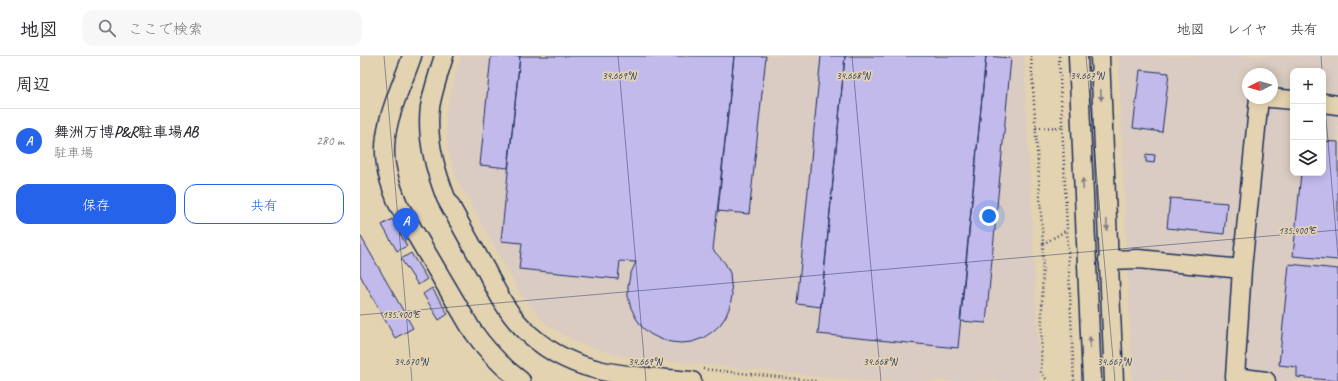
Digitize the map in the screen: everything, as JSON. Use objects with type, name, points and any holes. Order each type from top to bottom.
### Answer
[{"type":"street","points":[[412,56],[394,104],[388,125],[385,145],[386,166],[390,184],[398,204],[472,330],[484,348],[497,362],[521,381]]},
{"type":"street","points":[[444,56],[430,107],[430,135],[439,181],[446,198],[503,301],[521,327],[540,343],[557,354],[573,362],[596,370],[623,374],[695,375]]},
{"type":"street","points":[[1078,56],[1092,381]]},
{"type":"street","points":[[1100,56],[1114,381]]},
{"type":"street","points":[[1278,99],[1290,100]]},
{"type":"street","points":[[1326,103],[1338,105]]},
{"type":"street","points":[[1258,104],[1242,269],[1235,376],[1266,381]]},
{"type":"street","points":[[1108,260],[1138,259],[1242,269]]},
{"type":"path","points":[[1031,56],[1043,244],[1041,373],[1048,381]]},
{"type":"path","points":[[1060,56],[1074,381]]},
{"type":"path","points":[[1036,128],[1062,127]]},
{"type":"path","points":[[1043,244],[1067,230]]},
{"type":"path","points":[[695,375],[816,381]]},
{"type":"shaded area","points":[[461,56],[1024,56],[1040,381],[862,381],[624,357],[580,344],[546,324],[521,295],[456,178],[447,148],[446,112]]},
{"type":"shaded area","points":[[1118,56],[1338,56],[1338,381],[1132,381]]},
{"type":"building","points":[[491,56],[520,56],[508,168],[480,165]]},
{"type":"building","points":[[520,56],[734,56],[713,250],[725,263],[730,273],[732,295],[726,316],[720,325],[712,332],[703,338],[692,342],[681,343],[660,339],[650,334],[642,327],[631,308],[628,297],[630,275],[636,262],[620,261],[618,279],[519,269],[522,243],[501,241]]},
{"type":"building","points":[[734,56],[766,56],[749,214],[718,211]]},
{"type":"building","points":[[821,56],[845,56],[821,307],[797,304]]},
{"type":"building","points":[[845,56],[986,56],[958,348],[818,334]]},
{"type":"building","points":[[986,56],[1011,58],[986,323],[960,321]]},
{"type":"building","points":[[1140,70],[1169,73],[1162,132],[1133,128]]},
{"type":"building","points":[[1326,141],[1338,142],[1338,260],[1293,256],[1301,176],[1326,176]]},
{"type":"building","points":[[1146,154],[1155,155],[1154,163],[1146,162]]},
{"type":"building","points":[[1170,198],[1227,203],[1224,234],[1167,228]]},
{"type":"building","points":[[392,219],[407,246],[397,251],[382,225]]},
{"type":"building","points":[[360,235],[413,328],[395,338],[360,275]]},
{"type":"building","points":[[411,253],[427,279],[418,285],[401,259]]},
{"type":"building","points":[[1289,264],[1338,269],[1338,381],[1297,377],[1297,367],[1279,365]]},
{"type":"building","points":[[432,288],[448,314],[439,320],[423,294]]},
{"type":"place","name":"舞洲万博P&R駐車場AB","points":[[406,241]]}]
